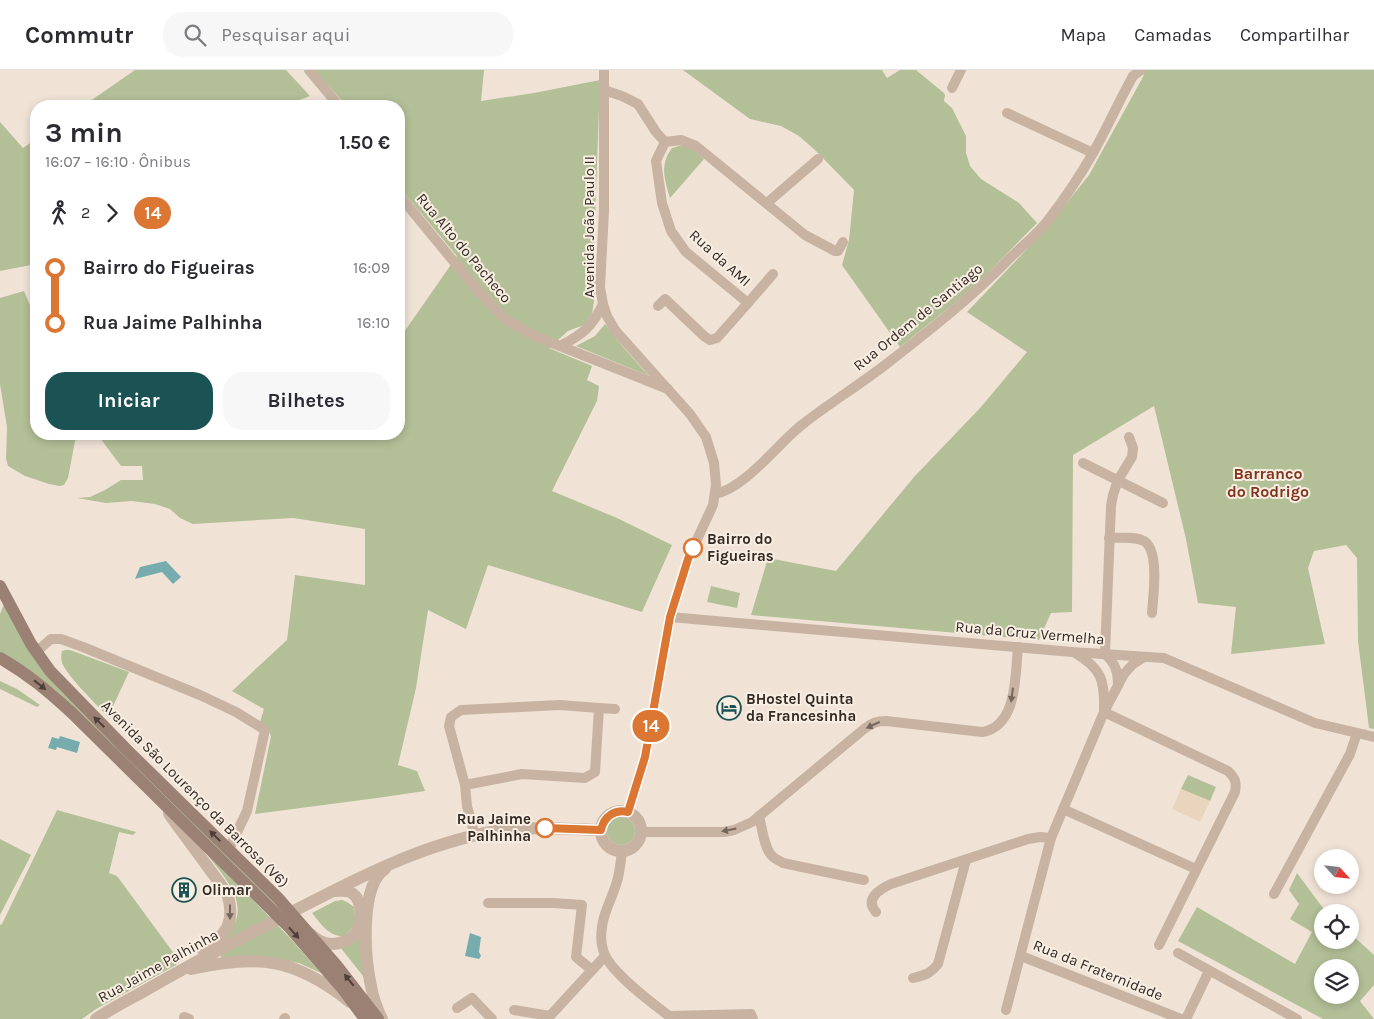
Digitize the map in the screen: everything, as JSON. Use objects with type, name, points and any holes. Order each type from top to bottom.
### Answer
[{"type":"main road","name":"Avenida São Lourenço da Barrosa (V6)","points":[[0,586],[36,652],[50,671],[278,898],[338,966],[380,1019]]},
{"type":"main road","name":"Avenida São Lourenço da Barrosa (V6)","points":[[0,658],[22,670],[46,689],[290,928],[342,988],[365,1019]]},
{"type":"street","points":[[309,70],[334,100]]},
{"type":"street","name":"Avenida João Paulo II","points":[[604,70],[604,211],[600,287],[603,304],[615,330],[690,414],[706,437],[714,463],[716,485],[711,511],[688,559],[670,617],[645,757],[628,812]]},
{"type":"street","points":[[952,88],[961,70]]},
{"type":"street","name":"Rua Ordem de Santiago","points":[[715,494],[725,491],[743,480],[802,425],[888,363],[951,312],[990,278],[1048,221],[1093,153],[1134,72]]},
{"type":"street","points":[[604,90],[638,104],[656,132],[665,142],[680,140],[696,146],[805,234],[834,251],[838,251],[843,242]]},
{"type":"street","points":[[1007,113],[1093,153]]},
{"type":"street","name":"Rua da AMI","points":[[665,142],[656,161],[662,204],[671,232],[686,252],[748,303]]},
{"type":"street","points":[[767,203],[818,159]]},
{"type":"street","name":"Rua Alto do Pacheco","points":[[405,202],[478,290],[505,319],[536,336],[669,390]]},
{"type":"street","name":"Rua da AMI","points":[[658,306],[665,299],[704,336],[710,340],[718,338],[773,274]]},
{"type":"street","points":[[560,346],[576,338],[588,328],[603,304]]},
{"type":"street","points":[[1118,686],[1118,674],[1111,656],[1109,538],[1113,495],[1118,480],[1132,457],[1133,448],[1129,437]]},
{"type":"street","points":[[1084,463],[1163,503]]},
{"type":"street","points":[[1109,538],[1137,539],[1149,545],[1154,561],[1152,613]]},
{"type":"street","name":"Rua da Cruz Vermelha","points":[[670,617],[1111,656],[1164,658],[1315,722],[1374,737]]},
{"type":"street","points":[[36,652],[51,639],[61,639],[200,695],[236,712],[266,730],[247,811],[229,849]]},
{"type":"street","points":[[641,832],[724,832],[744,826],[759,816],[872,723],[886,721],[982,732],[990,731],[1004,719],[1012,702],[1018,647]]},
{"type":"street","points":[[1072,652],[1087,660],[1096,668],[1105,691],[1104,712],[1228,770],[1234,776],[1236,783],[1235,792],[1159,945]]},
{"type":"street","points":[[1101,680],[1103,671],[1111,656]]},
{"type":"street","name":"Rua da Fraternidade","points":[[1144,657],[1133,664],[1124,674],[1104,712],[1051,838],[1021,956],[1181,1019]]},
{"type":"street","points":[[475,836],[467,806],[465,785],[449,726],[451,717],[461,710],[560,705],[615,710]]},
{"type":"street","points":[[465,785],[522,774],[585,778],[595,772],[599,708]]},
{"type":"street","points":[[1274,894],[1350,754],[1357,733]]},
{"type":"street","points":[[158,798],[227,894],[231,906],[230,919],[225,931],[216,942],[190,958],[174,974]]},
{"type":"street","points":[[1063,809],[1196,869]]},
{"type":"street","points":[[628,812],[638,820],[641,832],[639,840],[634,847],[622,851],[614,850],[607,845],[601,830],[604,822],[612,813],[628,812]]},
{"type":"street","points":[[759,816],[767,847],[771,855],[776,859],[864,880]]},
{"type":"street","name":"Rua Jaime Palhinha","points":[[96,1019],[218,950],[332,892],[398,861],[448,842],[496,831],[537,828],[601,830]]},
{"type":"street","points":[[876,912],[872,902],[879,890],[891,884],[1028,839],[1051,838]]},
{"type":"street","points":[[622,851],[618,878],[601,931],[601,943],[605,956],[616,970],[669,1018],[751,1014],[753,1019]]},
{"type":"street","points":[[913,978],[932,971],[938,964],[966,860]]},
{"type":"street","points":[[380,1019],[370,980],[367,945],[368,902],[375,878],[381,871],[398,861]]},
{"type":"street","points":[[309,933],[320,941],[335,944],[345,941],[353,935],[358,927],[360,906],[358,898],[352,892],[332,892]]},
{"type":"street","points":[[488,903],[582,905],[576,957],[592,970]]},
{"type":"street","points":[[1178,954],[1297,1019]]},
{"type":"street","points":[[514,1010],[550,1016],[605,956]]},
{"type":"street","points":[[1006,1010],[1021,956]]},
{"type":"street","points":[[174,974],[230,962],[250,960],[272,963],[298,969],[309,974],[335,990],[356,1007]]},
{"type":"street","points":[[1186,1019],[1209,971]]},
{"type":"street","points":[[458,1008],[472,998],[492,1019]]},
{"type":"green space","points":[[135,70],[286,70],[310,96],[300,100],[92,100]]},
{"type":"green space","points":[[314,70],[484,70],[481,101],[600,80],[594,251],[595,294],[592,314],[584,325],[568,331],[549,348],[592,366],[587,380],[599,386],[597,401],[552,491],[617,518],[672,545],[642,612],[488,565],[466,629],[428,610],[416,688],[398,765],[417,771],[425,791],[255,814],[271,736],[269,731],[260,722],[264,709],[232,691],[287,640],[295,575],[365,585],[365,529],[293,518],[193,524],[180,518],[170,509],[155,504],[132,501],[106,503],[77,498],[90,497],[121,480],[143,480],[142,466],[121,466],[102,440],[405,440],[405,331],[457,256],[405,194],[405,100],[342,100]]},
{"type":"green space","points":[[683,70],[882,70],[887,78],[900,70],[916,70],[944,93],[944,101],[952,108],[966,136],[966,153],[970,166],[981,179],[1019,203],[1037,223],[980,281],[900,347],[842,265],[849,240],[854,190],[799,136],[781,126],[750,119]]},
{"type":"green space","points":[[1139,70],[1374,70],[1374,729],[1369,728],[1358,641],[1357,558],[1346,545],[1314,551],[1308,568],[1325,644],[1231,654],[1236,607],[1198,603],[1186,539],[1154,406],[1073,455],[1072,612],[1051,613],[1039,640],[751,615],[768,558],[836,571],[914,477],[981,407],[1027,352],[967,312],[1046,229],[1089,175],[1144,75]]},
{"type":"green space","points":[[0,122],[23,148],[30,143],[30,265],[0,271]]},
{"type":"green space","points":[[682,145],[693,149],[704,159],[670,198],[664,167],[672,148]]},
{"type":"green space","points":[[24,291],[30,305],[30,440],[76,440],[68,478],[64,485],[49,484],[25,476],[8,466],[6,458],[7,427],[0,384],[0,298]]},
{"type":"green space","points":[[605,324],[649,376],[576,346],[595,336]]},
{"type":"green space","points":[[711,586],[740,593],[737,608],[707,602]]},
{"type":"green space","points":[[4,604],[23,641],[274,901],[294,925],[55,690],[0,652],[0,614]]},
{"type":"green space","points":[[70,650],[129,672],[108,717],[65,669],[61,657],[62,651]]},
{"type":"green space","points":[[0,681],[17,689],[40,705],[37,707],[0,689]]},
{"type":"green space","points":[[1188,775],[1216,787],[1210,801],[1181,789]]},
{"type":"green space","points":[[57,810],[136,832],[133,835],[119,832],[109,873],[117,876],[178,959],[176,965],[96,1009],[82,1019],[0,1019],[0,925]]},
{"type":"green space","points":[[621,817],[631,821],[635,831],[631,841],[621,845],[611,841],[607,831],[611,821]]},
{"type":"green space","points":[[0,839],[31,855],[0,915]]},
{"type":"green space","points":[[207,854],[289,937],[321,973],[299,963],[287,961],[221,961],[222,943],[235,923],[238,913],[237,904],[230,886]]},
{"type":"green space","points":[[1297,873],[1320,904],[1314,904],[1314,949],[1359,949],[1359,941],[1374,955],[1374,985],[1360,1001],[1374,1019],[1323,1019],[1178,941],[1197,907],[1295,964],[1312,932],[1290,919],[1299,904],[1289,890]]},
{"type":"green space","points":[[342,900],[354,907],[356,924],[344,936],[339,936],[330,932],[312,913],[335,901]]},
{"type":"green space","points":[[365,932],[367,981],[340,947],[351,944]]},
{"type":"shaded area","points":[[1181,789],[1210,801],[1200,822],[1172,809]]},
{"type":"water","points":[[166,561],[181,577],[173,584],[162,572],[135,579],[140,567]]},
{"type":"water","points":[[60,736],[80,742],[77,753],[57,747],[56,750],[48,748],[52,737],[59,739]]},
{"type":"water","points":[[470,933],[481,937],[479,952],[481,956],[479,959],[465,956]]},
{"type":"bus line","name":"14","points":[[545,828],[601,830],[604,822],[612,813],[628,812],[645,757],[670,617],[693,548]]},
{"type":"place","name":"Bairro do Figueiras","points":[[693,548]]},
{"type":"place","name":"BHostel Quinta da Francesinha","points":[[729,708]]},
{"type":"place","name":"Rua Jaime Palhinha","points":[[545,828]]},
{"type":"place","name":"Olimar","points":[[184,890]]},
{"type":"district","name":"Barranco do Rodrigo","points":[[1268,482]]}]
